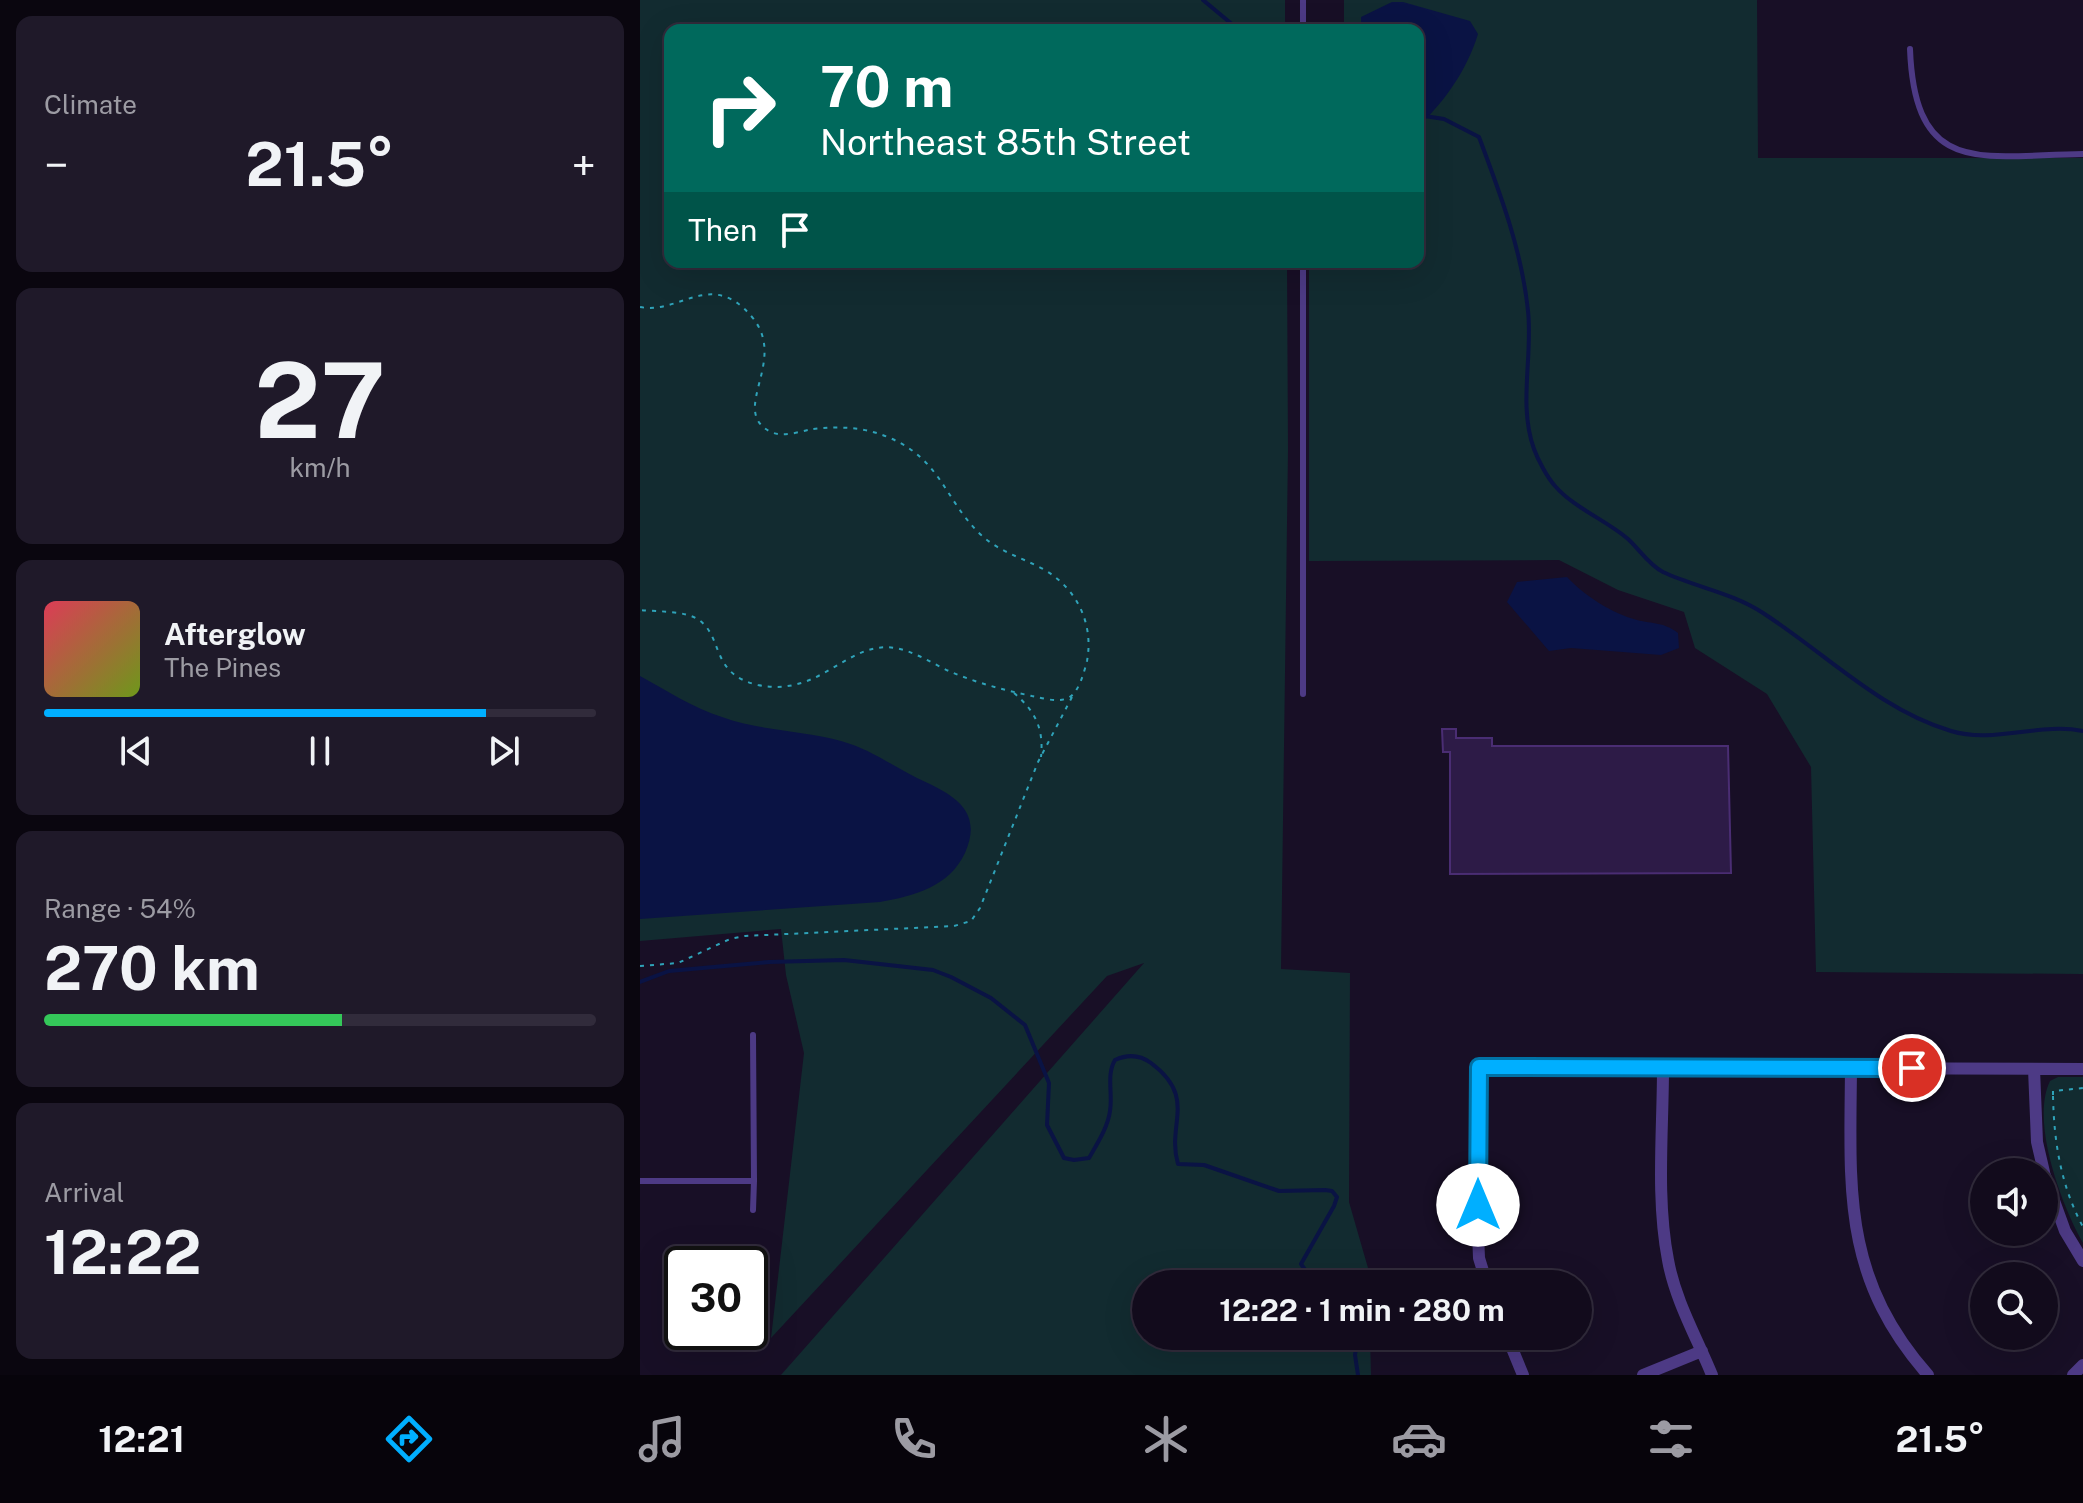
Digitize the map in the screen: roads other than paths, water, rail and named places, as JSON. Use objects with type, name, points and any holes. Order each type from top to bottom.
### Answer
[{"type":"street","points":[[1483,1270],[1478,1233],[1479,1067],[2083,1069]]},
{"type":"street","points":[[1663,1068],[1664,1229],[1668,1262],[1679,1297],[1712,1375]]},
{"type":"street","points":[[1851,1068],[1851,1206],[1863,1263],[1887,1320],[1928,1375]]},
{"type":"street","points":[[2034,1069],[2037,1142],[2041,1158]]},
{"type":"street","points":[[2058,1212],[2065,1231],[2083,1261]]},
{"type":"street","points":[[1513,1350],[1523,1375]]},
{"type":"street","points":[[1643,1375],[1702,1351]]},
{"type":"street","points":[[2073,1375],[2083,1365]]},
{"type":"lane","points":[[1303,0],[1303,24]]},
{"type":"lane","points":[[1910,49],[1911,89],[1931,132],[1951,149],[1975,156],[2083,154]]},
{"type":"lane","points":[[1303,268],[1303,694]]},
{"type":"lane","points":[[753,1035],[753,1210]]},
{"type":"lane","points":[[640,1181],[754,1181]]},
{"type":"waterway","points":[[1203,0],[1232,24]]},
{"type":"waterway","points":[[1424,116],[1444,119],[1479,137],[1495,179],[1521,266],[1528,311],[1526,398],[1529,432],[1543,468],[1563,494],[1628,539],[1658,569],[1751,606],[1877,695],[1925,722],[1951,731],[1984,735],[2050,729],[2083,731]]},
{"type":"waterway","points":[[640,982],[669,971],[769,962],[844,960],[933,970],[951,977],[991,998],[1025,1025],[1049,1083],[1047,1125],[1064,1158],[1074,1160],[1089,1158],[1105,1129],[1115,1060],[1129,1056],[1143,1058],[1165,1076],[1177,1100],[1175,1150],[1178,1164],[1204,1165],[1279,1191],[1325,1190],[1332,1191],[1337,1197],[1301,1264],[1305,1270]]},
{"type":"waterway","points":[[1356,1350],[1358,1375]]}]
